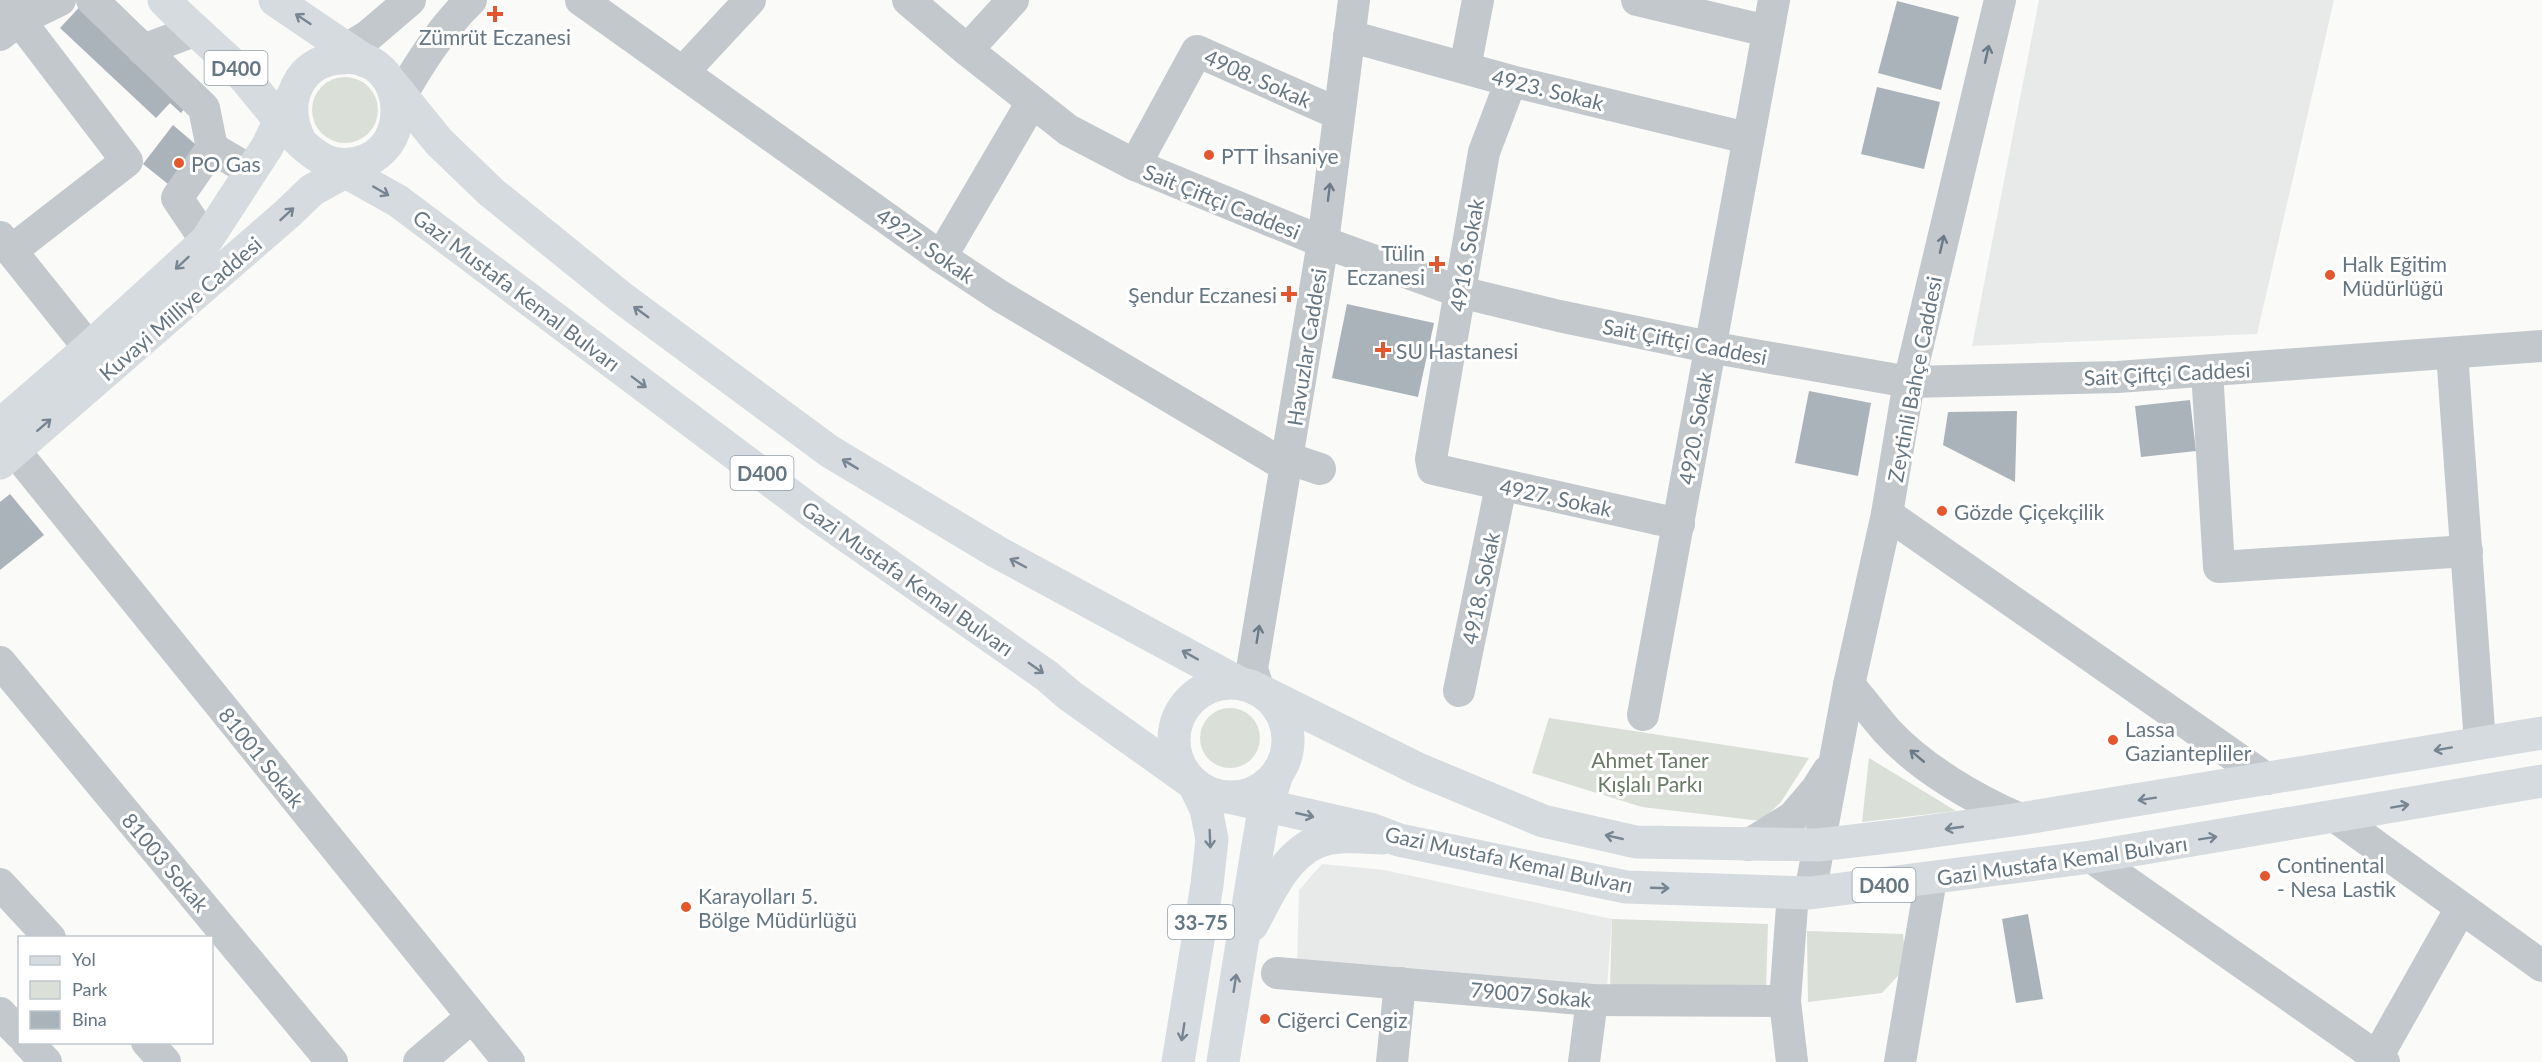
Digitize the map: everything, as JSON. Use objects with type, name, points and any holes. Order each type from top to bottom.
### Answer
[{"type":"main road","name":"D400","points":[[164,0],[194,31],[292,118]]},
{"type":"main road","points":[[275,0],[347,56],[380,70],[397,94],[398,120],[392,137],[381,151],[347,165],[314,155],[292,118],[302,77],[315,66],[347,56]]},
{"type":"main road","name":"Gazi Mustafa Kemal Bulvarı","points":[[397,94],[439,142],[491,192],[622,298],[829,451],[997,552],[1250,687],[1418,769],[1543,821],[1636,842],[1818,845],[2020,819],[2542,733]]},
{"type":"main road","name":"Kuvayi Milliye Caddesi","points":[[5,446],[89,348],[206,241],[267,147],[292,118]]},
{"type":"main road","name":"Gazi Mustafa Kemal Bulvarı","points":[[347,165],[814,513],[1047,676],[1069,695],[1194,784]]},
{"type":"main road","name":"Kuvayi Milliye Caddesi","points":[[5,446],[287,214],[312,190],[347,165]]},
{"type":"main road","points":[[1222,683],[1250,687],[1274,702],[1284,719],[1288,738],[1285,757],[1277,774],[1263,787],[1246,795],[1228,797],[1210,793],[1194,784],[1182,770],[1175,752],[1174,734],[1179,716],[1189,701],[1204,689],[1222,683]]},
{"type":"main road","name":"33-75","points":[[1223,1062],[1258,842],[1277,774]]},
{"type":"main road","name":"Gazi Mustafa Kemal Bulvarı","points":[[1228,797],[1370,829],[1399,840],[1626,887],[1801,893],[1931,879],[2091,857],[2542,781]]},
{"type":"main road","name":"33-75","points":[[1178,1062],[1207,885],[1212,839],[1206,809],[1194,784]]},
{"type":"main road","points":[[1241,945],[1288,863],[1317,842],[1351,837],[1399,840]]},
{"type":"street","points":[[60,0],[8,18],[127,161],[6,244],[89,348]]},
{"type":"street","points":[[92,0],[204,108],[212,148],[177,198],[206,241]]},
{"type":"street","points":[[347,56],[410,0]]},
{"type":"street","points":[[397,94],[448,22],[471,0]]},
{"type":"street","name":"4927. Sokak","points":[[581,0],[1000,296],[1286,462],[1320,469]]},
{"type":"street","points":[[682,72],[750,0]]},
{"type":"street","name":"Sait Çiftçi Caddesi","points":[[908,0],[1068,130],[1135,165],[1323,242],[1460,292],[1559,316],[1709,347],[1909,382],[2118,377],[2542,346]]},
{"type":"street","points":[[967,50],[1013,0]]},
{"type":"street","name":"Havuzlar Caddesi","points":[[1250,687],[1323,242],[1354,0]]},
{"type":"street","points":[[1465,68],[1478,0]]},
{"type":"street","points":[[1637,0],[1767,31]]},
{"type":"street","name":"4920. Sokak","points":[[1643,715],[1774,0]]},
{"type":"street","name":"Zeytinli Bahçe Caddesi","points":[[1834,759],[1887,514],[1909,382],[2000,0]]},
{"type":"street","points":[[143,50],[194,31]]},
{"type":"street","name":"4923. Sokak","points":[[1349,36],[1511,81],[1748,138]]},
{"type":"street","name":"4908. Sokak","points":[[1135,165],[1197,51],[1339,114]]},
{"type":"street","name":"4916. Sokak","points":[[1433,469],[1431,459],[1484,152],[1511,81]]},
{"type":"street","points":[[941,256],[1032,102]]},
{"type":"street","points":[[212,148],[251,171]]},
{"type":"street","points":[[2452,353],[2480,743]]},
{"type":"street","points":[[2207,371],[2219,567],[2467,551]]},
{"type":"street","name":"81001 Sokak","points":[[5,446],[509,1062]]},
{"type":"street","name":"4927. Sokak","points":[[1433,469],[1679,524]]},
{"type":"street","name":"4918. Sokak","points":[[1459,691],[1502,486]]},
{"type":"street","points":[[1887,514],[2267,779]]},
{"type":"street","name":"81003 Sokak","points":[[0,662],[333,1062]]},
{"type":"street","points":[[1849,685],[1888,732],[1934,771],[1989,806],[2020,819]]},
{"type":"street","points":[[1748,844],[1793,817],[1816,790],[1834,759]]},
{"type":"street","points":[[1792,1062],[1785,1001],[1801,893],[1818,845],[1839,823],[1841,816],[1845,782],[1834,759]]},
{"type":"street","points":[[2336,817],[2542,966]]},
{"type":"street","points":[[2091,857],[2381,1060],[2461,908]]},
{"type":"street","points":[[1900,1062],[1931,879]]},
{"type":"street","points":[[0,884],[48,936]]},
{"type":"street","name":"79007 Sokak","points":[[1278,973],[1592,1000],[1785,1001]]},
{"type":"street","points":[[1392,1062],[1400,983]]},
{"type":"street","points":[[1584,1062],[1592,1000]]},
{"type":"street","points":[[0,1013],[18,1032]]},
{"type":"street","points":[[419,1062],[472,1017]]},
{"type":"street","points":[[29,1044],[46,1062]]},
{"type":"street","points":[[149,1044],[165,1062]]},
{"type":"shaded area","points":[[2039,0],[2334,0],[2257,334],[1972,346]]},
{"type":"shaded area","points":[[1322,864],[1384,870],[1612,919],[1607,989],[1297,963],[1299,890]]},
{"type":"green space","points":[[338,77],[352,77],[364,82],[373,91],[378,110],[376,123],[369,134],[352,143],[338,143],[326,138],[317,129],[312,117],[312,103],[317,91],[326,82]]},
{"type":"green space","points":[[1230,708],[1251,717],[1260,738],[1251,759],[1230,768],[1209,759],[1200,738],[1209,717]]},
{"type":"green space","name":"Ahmet Taner Kışlalı Parkı","points":[[1549,718],[1809,758],[1781,802],[1761,821],[1642,807],[1532,773]]},
{"type":"green space","points":[[1869,758],[1956,811],[1862,822]]},
{"type":"green space","points":[[1612,919],[1768,924],[1766,990],[1610,986]]},
{"type":"green space","points":[[1807,931],[1903,934],[1906,967],[1882,993],[1808,1002]]},
{"type":"building","points":[[86,0],[198,91],[181,113],[170,103],[156,118],[60,28]]},
{"type":"building","points":[[1897,1],[1959,17],[1941,90],[1878,73]]},
{"type":"building","points":[[1877,87],[1940,102],[1924,169],[1861,154]]},
{"type":"building","name":"PO Gas","points":[[173,125],[215,161],[188,200],[143,164]]},
{"type":"building","name":"SU Hastanesi","points":[[1347,304],[1434,323],[1418,397],[1332,378]]},
{"type":"building","points":[[1809,391],[1871,403],[1858,476],[1795,463]]},
{"type":"building","points":[[2190,400],[2196,451],[2141,457],[2135,406]]},
{"type":"building","points":[[2017,411],[2015,482],[1943,445],[1948,412]]},
{"type":"building","points":[[10,494],[44,535],[0,570],[0,502]]},
{"type":"building","points":[[2028,914],[2043,999],[2016,1003],[2002,919]]},
{"type":"place","name":"Zümrüt Eczanesi","points":[[495,14]]},
{"type":"place","name":"PTT İhsaniye","points":[[1209,155]]},
{"type":"place","name":"PO Gas","points":[[179,163]]},
{"type":"place","name":"Tülin Eczanesi","points":[[1437,264]]},
{"type":"place","name":"Halk Eğitim Müdürlüğü","points":[[2330,275]]},
{"type":"place","name":"Şendur Eczanesi","points":[[1289,294]]},
{"type":"place","name":"SU Hastanesi","points":[[1383,350]]},
{"type":"place","name":"Gözde Çiçekçilik","points":[[1942,511]]},
{"type":"place","name":"Lassa Gaziantepliler","points":[[2113,740]]},
{"type":"place","name":"Continental - Nesa Lastik","points":[[2265,876]]},
{"type":"place","name":"Karayolları 5. Bölge Müdürlüğü","points":[[686,907]]},
{"type":"place","name":"Ciğerci Cengiz","points":[[1265,1019]]}]
